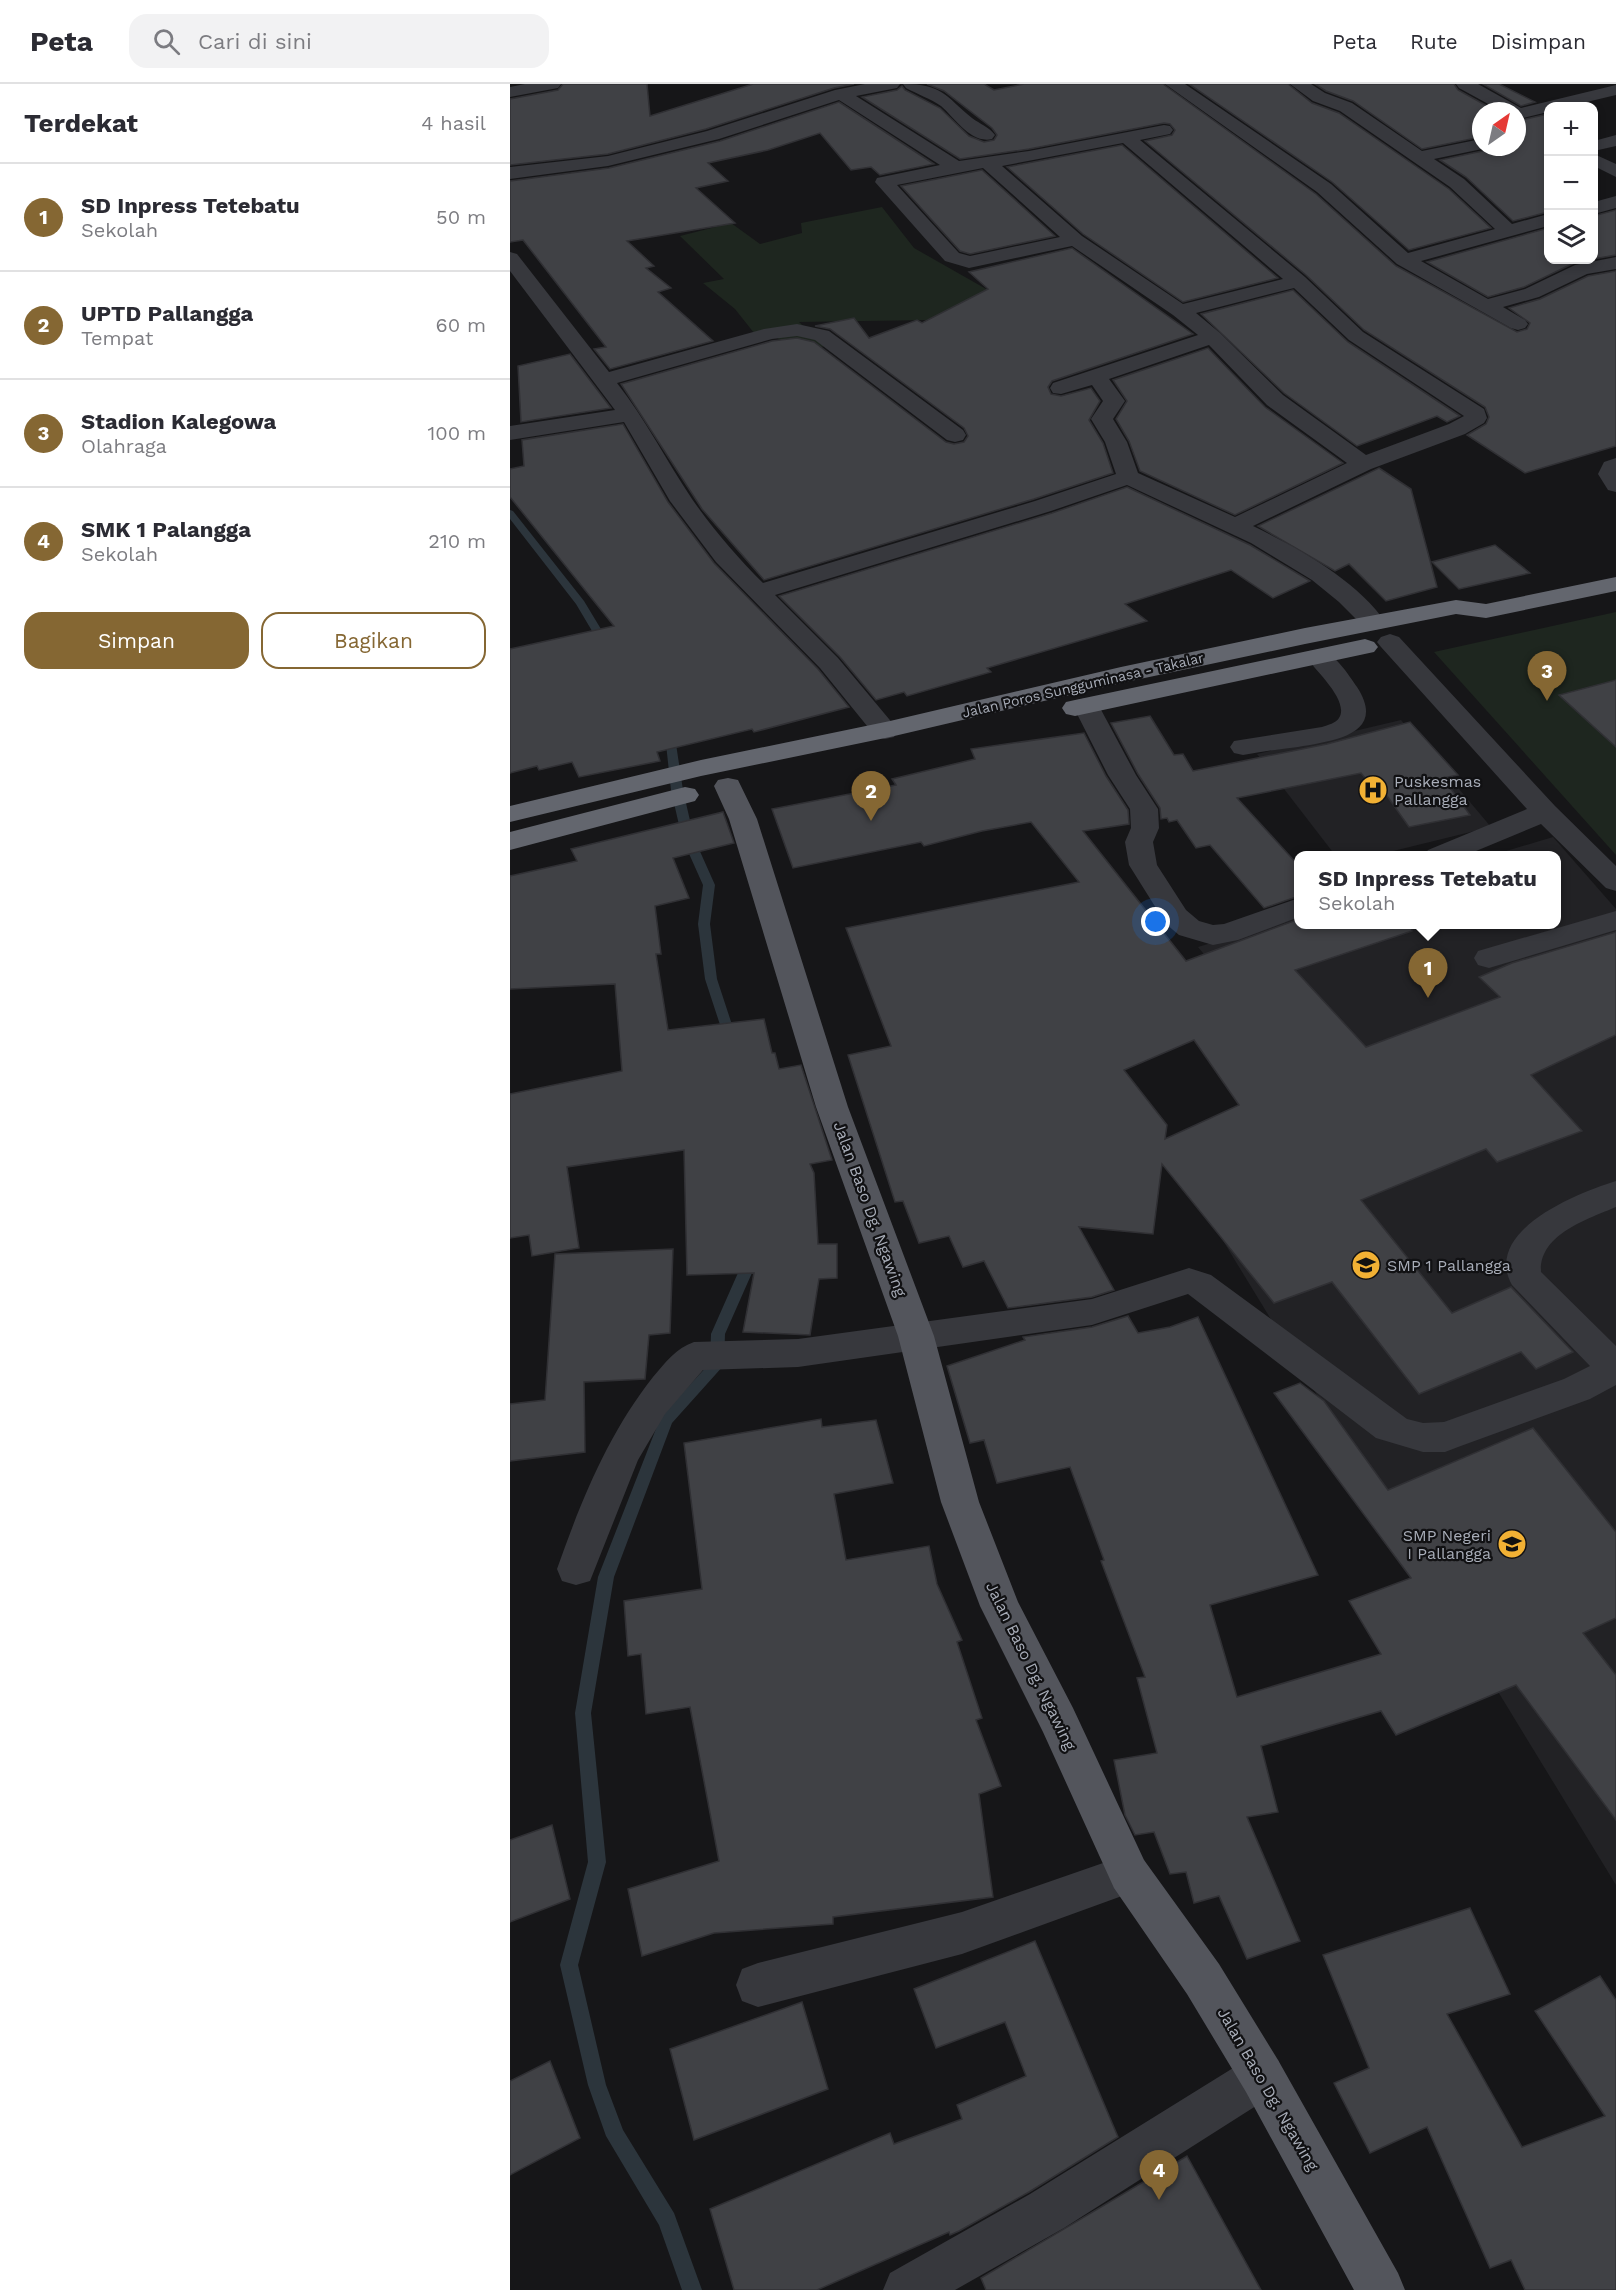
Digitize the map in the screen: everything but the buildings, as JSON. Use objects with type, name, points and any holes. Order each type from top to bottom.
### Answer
[{"type":"highway","name":"Jalan Poros Sungguminasa - Takalar","points":[[677,785],[885,730],[1121,675],[1382,633],[1475,627],[1486,611],[1616,584]]},
{"type":"highway","name":"Jalan Poros Sungguminasa - Takalar","points":[[677,785],[728,786],[1086,706],[1319,657],[1382,633]]},
{"type":"highway","points":[[510,814],[677,785]]},
{"type":"highway","points":[[510,841],[677,785]]},
{"type":"main road","name":"Jalan Baso Dg. Ngawing","points":[[728,786],[743,819],[832,1107],[916,1336],[960,1502],[1000,1606],[1059,1721],[1129,1874],[1203,1979],[1262,2076],[1381,2290]]},
{"type":"street","points":[[510,92],[552,84]]},
{"type":"street","points":[[510,173],[608,160],[693,140],[842,94],[891,84]]},
{"type":"street","points":[[912,84],[946,102],[966,122],[986,135]]},
{"type":"street","points":[[1174,84],[1324,188],[1404,260],[1518,324]]},
{"type":"street","points":[[1299,84],[1324,100],[1346,107],[1456,183],[1508,231]]},
{"type":"street","points":[[1466,84],[1498,102]]},
{"type":"street","points":[[1526,110],[1616,90]]},
{"type":"street","points":[[842,94],[956,167]]},
{"type":"street","points":[[1526,118],[1539,126]]},
{"type":"street","points":[[1076,240],[969,262],[952,257],[884,182],[1164,130]]},
{"type":"street","points":[[1127,138],[1298,281],[1356,336],[1476,414],[1476,418],[1457,429],[1363,464],[1236,525]]},
{"type":"street","points":[[1598,145],[1616,140]]},
{"type":"street","points":[[1417,157],[1472,146]]},
{"type":"street","points":[[1598,162],[1616,171]]},
{"type":"street","points":[[988,163],[1076,240],[1180,311],[1213,337],[1275,400],[1363,464]]},
{"type":"street","points":[[1598,207],[1616,202]]},
{"type":"street","points":[[1404,260],[1544,221]]},
{"type":"street","points":[[510,258],[630,414],[682,501],[724,556],[829,663],[885,730]]},
{"type":"street","points":[[1486,306],[1532,293],[1582,269],[1616,263]]},
{"type":"street","points":[[1180,311],[1298,281]]},
{"type":"street","points":[[604,380],[771,333],[796,330],[822,335],[955,435]]},
{"type":"street","points":[[1061,388],[1213,337]]},
{"type":"street","points":[[1096,377],[1114,401],[1102,419],[1116,442],[1128,477]]},
{"type":"street","points":[[510,433],[630,414]]},
{"type":"street","points":[[1616,465],[1608,473],[1609,478],[1616,484]]},
{"type":"street","points":[[759,592],[1032,509],[1128,477],[1236,525],[1286,551],[1336,585],[1545,812],[1616,882]]},
{"type":"street","points":[[1243,747],[1328,734],[1339,731],[1353,720],[1356,709],[1352,701],[1319,657]]},
{"type":"street","points":[[1086,706],[1122,775],[1144,809],[1145,828],[1139,842],[1143,866],[1176,917],[1189,928],[1213,935],[1228,933],[1294,909]]},
{"type":"street","points":[[1448,851],[1545,812]]},
{"type":"street","points":[[1489,958],[1616,920]]},
{"type":"street","points":[[576,1569],[602,1493],[622,1451],[647,1410],[676,1373],[694,1356],[798,1353],[1092,1312],[1189,1281],[1199,1284],[1389,1428],[1411,1437],[1427,1440],[1445,1437],[1566,1393],[1616,1369],[1524,1276],[1521,1264],[1524,1254],[1544,1230],[1558,1220],[1616,1193]]},
{"type":"street","points":[[758,1985],[962,1933],[1129,1874]]},
{"type":"street","points":[[907,2290],[1047,2211],[1262,2076]]},
{"type":"shaded area","points":[[882,207],[914,248],[1009,302],[930,320],[799,322],[826,346],[798,351],[771,334],[754,333],[735,309],[703,283],[724,279],[680,236],[731,223],[760,244],[802,233],[801,223]]},
{"type":"shaded area","points":[[1616,612],[1616,855],[1434,652]]},
{"type":"shaded area","name":"Puskesmas Pallangga","points":[[1401,720],[1491,827],[1393,851],[1332,851],[1257,754]]},
{"type":"shaded area","name":"SMP Negeri I Pallangga","points":[[1553,837],[1616,909],[1616,1885],[1200,1203],[1355,1138],[1198,947],[1294,918],[1294,929],[1561,929],[1561,851],[1506,851]]},
{"type":"waterway","points":[[510,513],[580,603],[605,644]]},
{"type":"waterway","points":[[664,733],[671,744],[677,790],[688,838],[709,885],[704,924],[711,979],[731,1040]]},
{"type":"waterway","points":[[692,2290],[667,2220],[616,2136],[597,2085],[569,1965],[597,1862],[583,1713],[606,1577],[666,1420],[717,1365],[718,1334],[752,1257]]},
{"type":"place","name":"Stadion Kalegowa","points":[[1547,701]]},
{"type":"place","name":"Puskesmas Pallangga","points":[[1373,790]]},
{"type":"place","name":"UPTD Pallangga","points":[[871,821]]},
{"type":"place","name":"SD Inpress Tetebatu","points":[[1428,998]]},
{"type":"place","name":"SMP 1 Pallangga","points":[[1366,1265]]},
{"type":"place","name":"SMP Negeri I Pallangga","points":[[1512,1544]]},
{"type":"place","name":"SMK 1 Palangga","points":[[1159,2200]]}]
